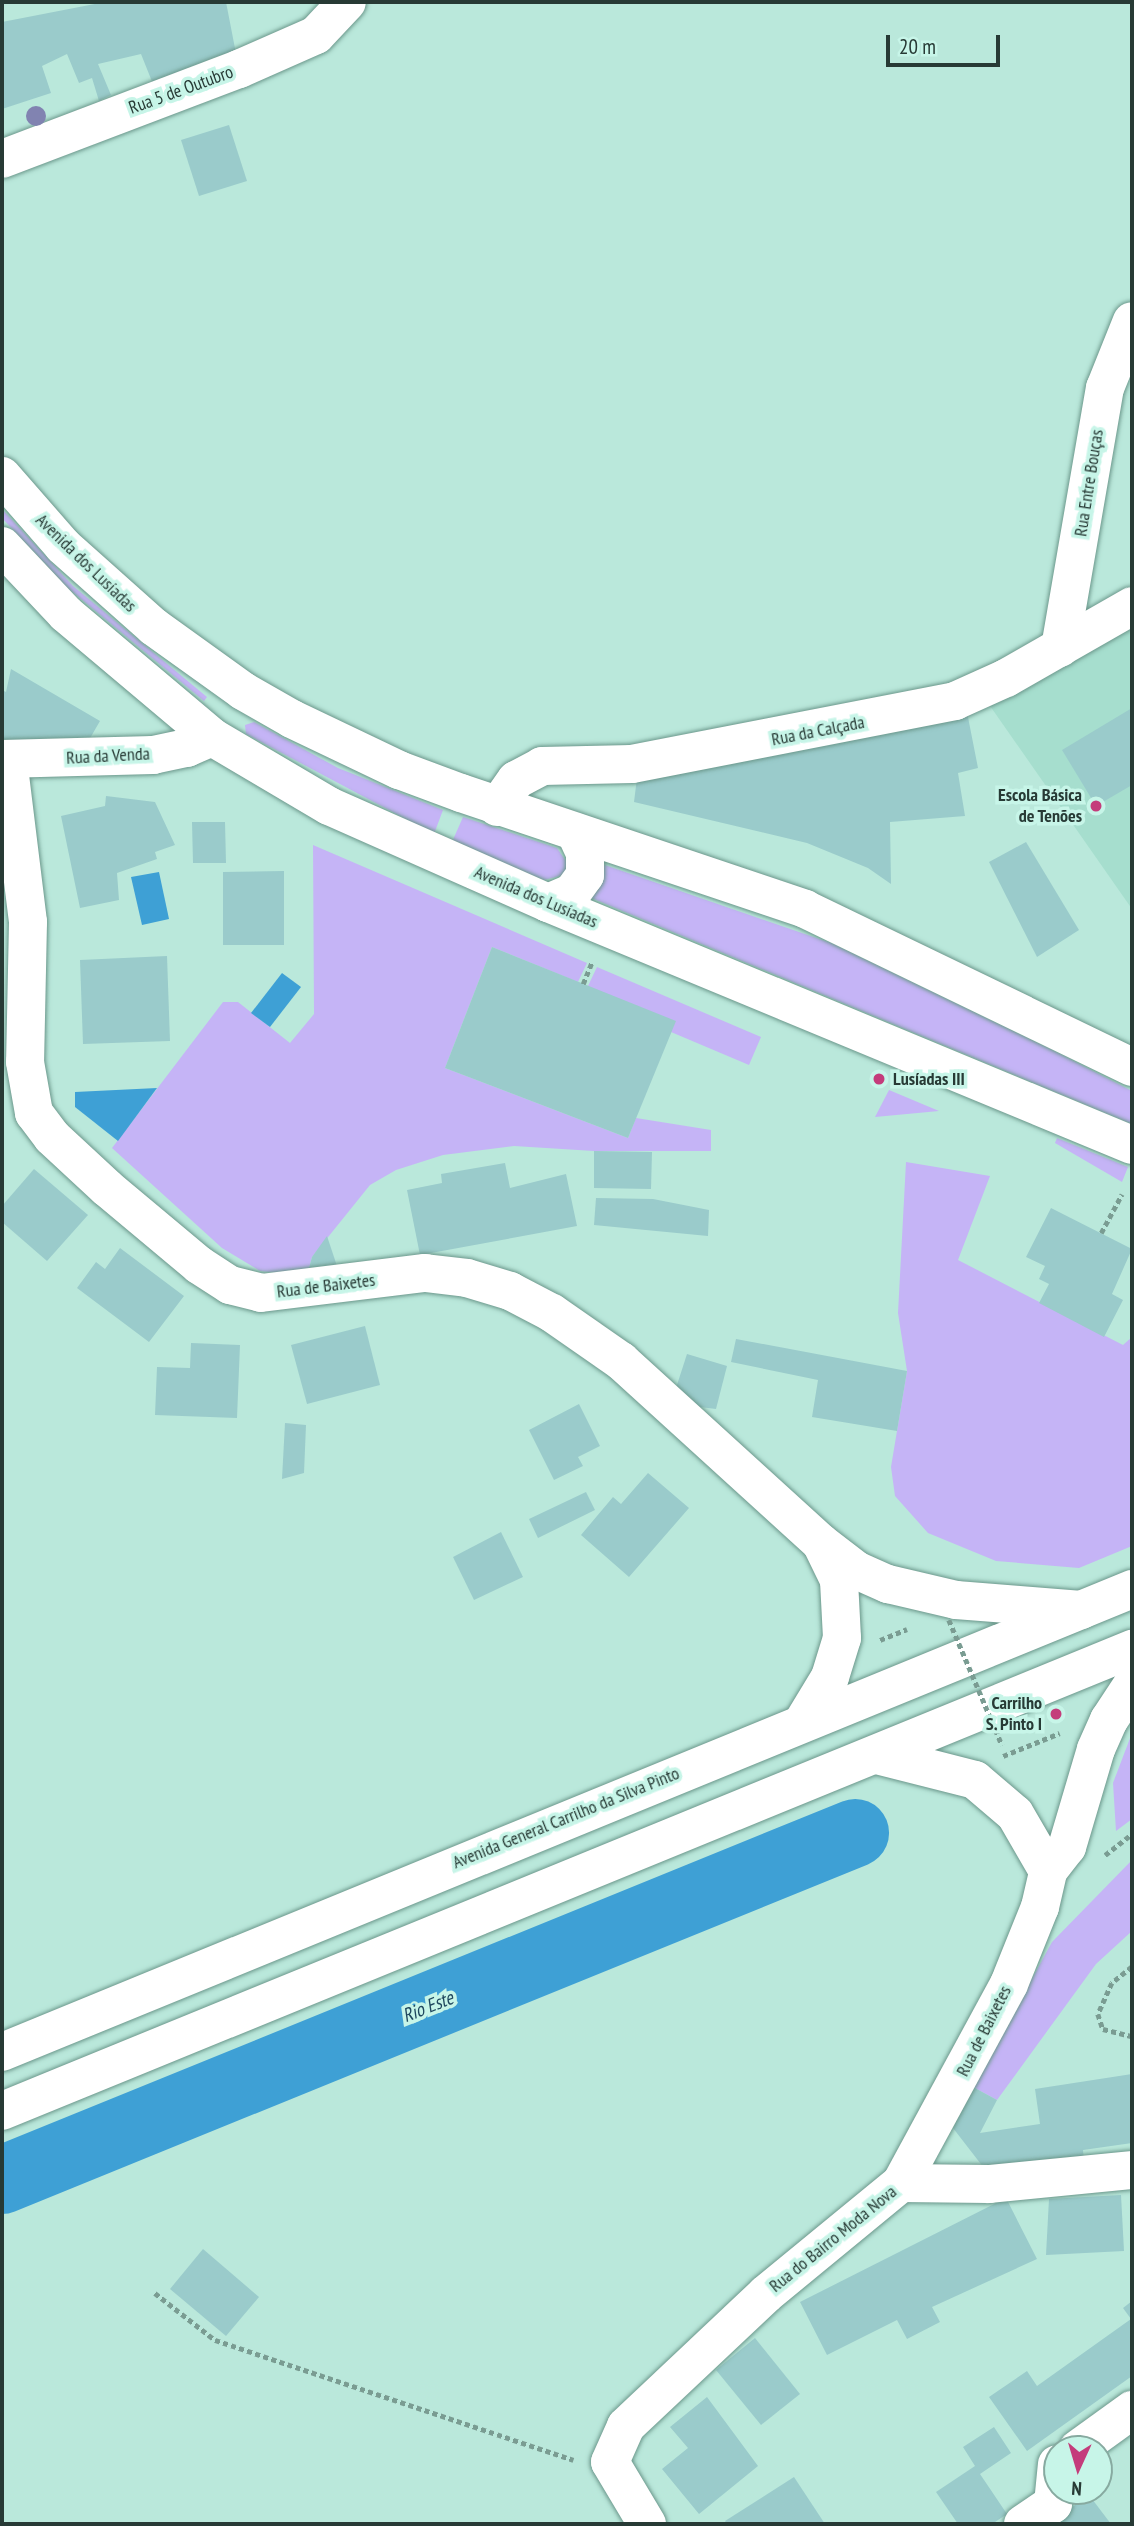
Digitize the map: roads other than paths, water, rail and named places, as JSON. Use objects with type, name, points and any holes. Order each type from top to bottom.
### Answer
[{"type":"main road","name":"Rua 5 de Outubro","points":[[2,159],[239,69],[316,34],[347,2]]},
{"type":"main road","name":"Rua Entre Bouças","points":[[1060,648],[1105,388],[1132,321]]},
{"type":"main road","name":"Avenida dos Lusíadas","points":[[2,477],[107,587],[243,691],[344,746],[497,807],[805,909],[1132,1068]]},
{"type":"main road","name":"Avenida dos Lusíadas","points":[[2,546],[66,614],[212,737],[329,806],[548,903],[1132,1145]]},
{"type":"main road","name":"Rua da Calçada","points":[[497,807],[516,780],[542,766],[632,764],[924,709],[979,691],[1132,606]]},
{"type":"main road","points":[[212,737],[243,691]]},
{"type":"main road","name":"Rua da Venda","points":[[5,759],[153,755],[187,748],[212,737]]},
{"type":"main road","name":"Rua de Baixetes","points":[[5,759],[29,922],[26,1074],[34,1113],[52,1137],[199,1265],[230,1285],[261,1293],[288,1292],[425,1273],[467,1278],[510,1291],[552,1313],[621,1361],[821,1543],[856,1570],[925,1594],[1082,1610]]},
{"type":"main road","points":[[548,903],[572,893],[585,875],[585,853],[575,832]]},
{"type":"main road","name":"Rua de Baixetes","points":[[804,1720],[830,1677],[842,1638],[839,1580],[821,1543]]},
{"type":"main road","name":"Avenida General Carrilho da Silva Pinto","points":[[2,2052],[804,1720],[1132,1589]]},
{"type":"main road","points":[[2,2111],[1132,1649]]},
{"type":"main road","name":"Rua de Baixetes","points":[[901,2183],[1009,1984],[1040,1906],[1048,1871],[1067,1847],[1096,1749],[1109,1720],[1132,1685]]},
{"type":"main road","points":[[877,1755],[975,1780],[1015,1814],[1048,1871]]},
{"type":"main road","name":"Rua do Bairro Moda Nova","points":[[647,2524],[610,2462],[616,2441],[639,2413],[766,2294],[901,2183],[989,2184],[1132,2170]]},
{"type":"main road","points":[[1097,2435],[1132,2410]]},
{"type":"main road","points":[[1023,2524],[1052,2505]]},
{"type":"water","points":[[159,872],[169,919],[142,925],[131,877]]},
{"type":"water","points":[[282,973],[301,987],[270,1027],[251,1013]]},
{"type":"water","points":[[157,1088],[118,1141],[75,1107],[75,1092]]},
{"type":"waterway","name":"Rio Este","points":[[2,2180],[855,1833]]},
{"type":"place","name":"Escola Básica de Tenões","points":[[1096,806]]},
{"type":"place","name":"Lusíadas III","points":[[879,1079]]},
{"type":"place","name":"Carrilho S. Pinto I","points":[[1056,1714]]}]
